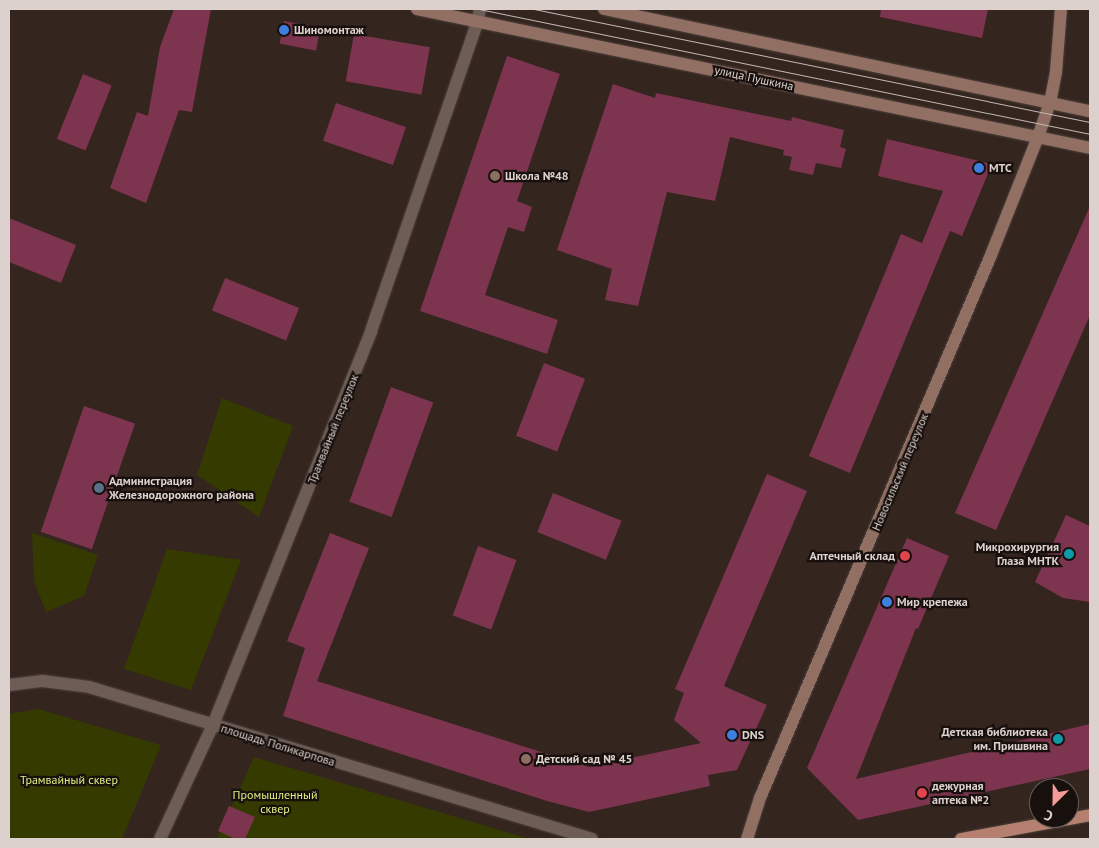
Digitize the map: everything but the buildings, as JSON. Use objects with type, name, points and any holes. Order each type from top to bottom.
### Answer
[{"type":"main road","name":"улица Пушкина","points":[[417,9],[479,14],[1090,148]]},
{"type":"main road","points":[[604,9],[1090,111]]},
{"type":"main road","name":"Новосильский переулок","points":[[747,839],[760,798],[987,264],[1038,137],[1050,102],[1056,72],[1061,9]]},
{"type":"main road","points":[[961,839],[1090,815]]},
{"type":"street","name":"Трамвайный переулок","points":[[160,839],[213,725],[371,331],[479,14]]},
{"type":"street","name":"площадь Поликарпова","points":[[9,685],[43,680],[89,687],[592,839]]},
{"type":"green space","points":[[222,398],[293,426],[259,517],[197,475]]},
{"type":"green space","points":[[32,533],[98,555],[84,596],[46,612],[34,581]]},
{"type":"green space","points":[[167,549],[241,560],[191,690],[124,669]]},
{"type":"green space","name":"Трамвайный сквер","points":[[38,709],[161,745],[122,839],[9,839],[9,714]]},
{"type":"green space","name":"Промышленный сквер","points":[[254,757],[530,839],[217,839]]},
{"type":"tram line","points":[[479,9],[1090,134]]},
{"type":"tram line","points":[[534,9],[1090,122]]},
{"type":"place","name":"Шиномонтаж","points":[[284,30]]},
{"type":"place","name":"МТС","points":[[979,168]]},
{"type":"place","name":"Школа №48","points":[[495,176]]},
{"type":"place","name":"Администрация Железнодорожного района","points":[[99,488]]},
{"type":"place","name":"Микрохирургия Глаза МНТК","points":[[1069,554]]},
{"type":"place","name":"Аптечный склад","points":[[905,556]]},
{"type":"place","name":"Мир крепежа","points":[[887,602]]},
{"type":"place","name":"DNS","points":[[732,735]]},
{"type":"place","name":"Детская библиотека им. Пришвина","points":[[1058,739]]},
{"type":"place","name":"Детский сад № 45","points":[[526,759]]},
{"type":"place","name":"дежурная аптека №2","points":[[922,793]]}]
